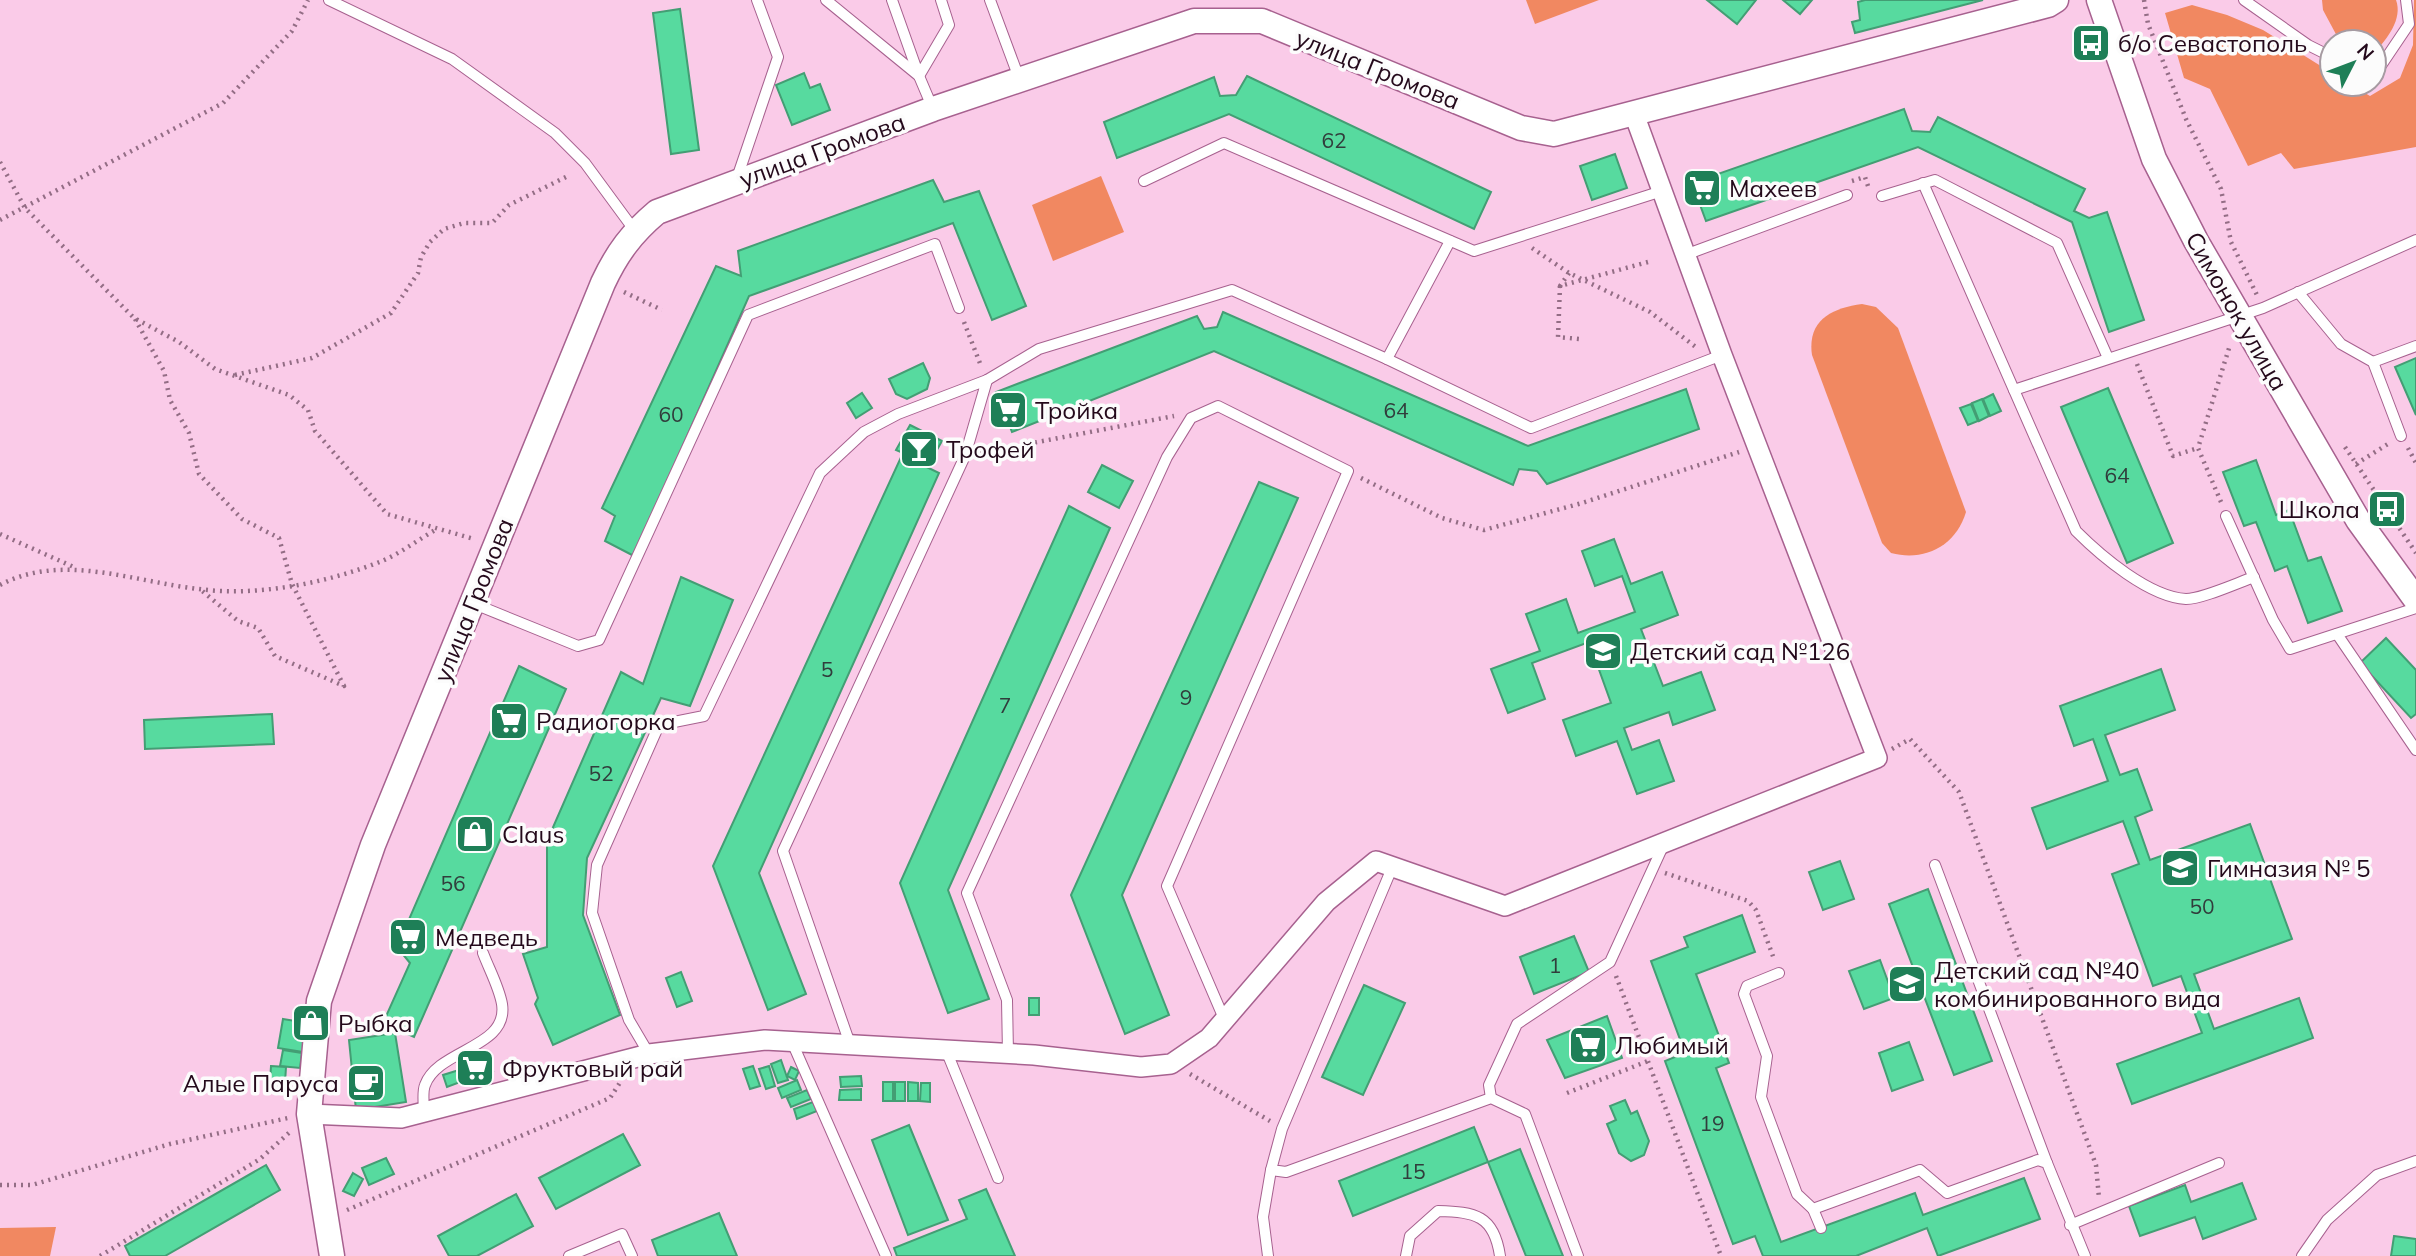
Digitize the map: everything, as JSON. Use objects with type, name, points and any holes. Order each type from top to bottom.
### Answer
[{"type":"street","name":"улица Громова","points":[[332,1256],[309,1114],[319,1001],[373,845],[603,283],[618,252],[635,231],[657,212],[933,110],[1194,21],[1262,21],[1521,128],[1554,134],[1965,29],[2048,5],[2056,0]]},
{"type":"street","name":"Симонок улица","points":[[2099,0],[2154,159],[2236,327],[2358,520],[2416,600]]},
{"type":"street","points":[[309,1114],[401,1118],[642,1055],[765,1040],[1008,1053],[1141,1067],[1171,1063],[1209,1038],[1326,902],[1376,861],[1505,906],[1877,758],[1758,445],[1717,357],[1685,255],[1634,114]]},
{"type":"lane","points":[[329,0],[452,59],[555,133],[585,163],[635,231]]},
{"type":"lane","points":[[736,181],[778,57],[757,0]]},
{"type":"lane","points":[[826,0],[919,76]]},
{"type":"lane","points":[[892,0],[933,110]]},
{"type":"lane","points":[[919,76],[950,25],[941,0]]},
{"type":"lane","points":[[990,0],[1020,82]]},
{"type":"lane","points":[[2244,0],[2318,51]]},
{"type":"lane","points":[[2388,55],[2409,24],[2406,0]]},
{"type":"lane","points":[[1144,181],[1224,143],[1474,251],[1662,191]]},
{"type":"lane","points":[[1882,196],[1935,180],[2057,243],[2108,358]]},
{"type":"lane","points":[[1923,183],[2076,531],[2098,552],[2132,576],[2165,594],[2188,599],[2254,577]]},
{"type":"lane","points":[[1685,255],[1847,195]]},
{"type":"lane","points":[[2014,390],[2132,350],[2236,327],[2263,308],[2416,240]]},
{"type":"lane","points":[[1387,359],[1450,241]]},
{"type":"lane","points":[[472,603],[578,646],[599,640],[748,315],[935,244],[959,308]]},
{"type":"lane","points":[[642,1055],[592,913],[597,865],[659,725],[704,716],[820,472],[864,432],[898,414],[987,380],[1039,349],[1232,290],[1387,359],[1531,428],[1717,357]]},
{"type":"lane","points":[[2298,292],[2341,344],[2373,362],[2401,436]]},
{"type":"lane","points":[[2373,362],[2416,346]]},
{"type":"lane","points":[[850,1044],[783,851],[965,456],[987,380]]},
{"type":"lane","points":[[1008,1053],[1007,1000],[967,893],[1167,457],[1191,418],[1218,406],[1348,471],[1167,886],[1225,1021]]},
{"type":"lane","points":[[2226,516],[2290,649],[2416,608]]},
{"type":"lane","points":[[2337,634],[2416,750]]},
{"type":"lane","points":[[1491,1098],[1489,1086],[1517,1024],[1610,962],[1664,844]]},
{"type":"lane","points":[[1935,865],[2046,1163],[2085,1256]]},
{"type":"lane","points":[[1268,1256],[1264,1243],[1264,1217],[1271,1170],[1282,1129],[1392,868]]},
{"type":"lane","points":[[424,1112],[424,1086],[433,1071],[492,1034],[501,1022],[502,1004],[483,953]]},
{"type":"lane","points":[[1779,973],[1747,986],[1744,994],[1767,1056],[1761,1097],[1797,1194],[1813,1209],[1821,1228]]},
{"type":"lane","points":[[792,1041],[886,1256]]},
{"type":"lane","points":[[946,1050],[998,1178]]},
{"type":"lane","points":[[1271,1170],[1286,1172],[1491,1098],[1525,1114],[1578,1256]]},
{"type":"lane","points":[[1813,1209],[1920,1170],[1947,1193],[2038,1160],[2046,1163]]},
{"type":"lane","points":[[2302,1256],[2327,1220],[2377,1175],[2416,1161]]},
{"type":"lane","points":[[2070,1225],[2219,1163]]},
{"type":"lane","points":[[1406,1256],[1410,1236],[1438,1211],[1472,1212],[1497,1235],[1500,1256]]},
{"type":"lane","points":[[569,1256],[622,1234],[632,1256]]},
{"type":"path","points":[[0,220],[223,103],[292,30],[308,0]]},
{"type":"path","points":[[2144,0],[2148,24],[2186,118],[2221,190],[2231,242],[2263,308]]},
{"type":"path","points":[[0,162],[25,208],[134,318],[163,371],[170,400],[189,433],[199,474],[242,519],[279,538],[292,584],[344,686],[275,656],[258,628],[238,621],[201,590]]},
{"type":"path","points":[[233,375],[313,358],[391,313],[418,273],[421,257],[430,242],[444,229],[464,223],[492,223],[509,205],[570,175]]},
{"type":"path","points":[[1852,181],[1865,177]]},
{"type":"path","points":[[1532,248],[1569,273],[1650,312],[1717,357]]},
{"type":"path","points":[[1560,286],[1648,262]]},
{"type":"path","points":[[1569,273],[1560,286],[1558,337],[1579,339]]},
{"type":"path","points":[[620,290],[662,310]]},
{"type":"path","points":[[134,318],[178,342],[215,369],[289,395],[308,410],[315,431],[387,514],[468,536]]},
{"type":"path","points":[[2226,516],[2198,448],[2236,327]]},
{"type":"path","points":[[969,333],[987,380]]},
{"type":"path","points":[[2132,350],[2173,456],[2198,448]]},
{"type":"path","points":[[965,456],[1172,416],[1191,418]]},
{"type":"path","points":[[2356,464],[2401,436]]},
{"type":"path","points":[[2340,441],[2416,553]]},
{"type":"path","points":[[1348,471],[1442,518],[1484,530],[1582,503],[1758,445]]},
{"type":"path","points":[[0,584],[43,570],[77,569],[201,590],[249,590],[324,580],[384,561],[438,528]]},
{"type":"path","points":[[0,534],[77,569]]},
{"type":"path","points":[[1910,739],[1959,792],[2096,1165],[2101,1212]]},
{"type":"path","points":[[1652,869],[1748,901],[1756,910],[1779,973]]},
{"type":"path","points":[[1610,962],[1721,1256]]},
{"type":"path","points":[[343,1211],[610,1098],[642,1055]]},
{"type":"path","points":[[1567,1093],[1648,1061]]},
{"type":"path","points":[[1171,1063],[1282,1129]]},
{"type":"path","points":[[0,1185],[32,1185],[170,1144],[309,1114]]},
{"type":"path","points":[[100,1256],[260,1159],[309,1114]]},
{"type":"shaded area","points":[[1526,0],[1599,0],[1535,24]]},
{"type":"shaded area","points":[[2322,0],[2396,0],[2398,7],[2396,21],[2388,36],[2388,28],[2333,28],[2323,10]]},
{"type":"shaded area","points":[[2416,0],[2416,147],[2294,169],[2281,153],[2248,166],[2210,89],[2184,78],[2165,13],[2192,5],[2227,15],[2263,30],[2318,64],[2318,98],[2388,98],[2388,85],[2400,78],[2413,45]]},
{"type":"shaded area","points":[[1101,176],[1124,232],[1053,261],[1032,205]]},
{"type":"shaded area","points":[[1862,304],[1876,307],[1898,328],[1966,512],[1955,534],[1937,549],[1927,553],[1891,553],[1882,543],[1812,355],[1811,343],[1817,325],[1831,313]]},
{"type":"shaded area","points":[[56,1227],[50,1256],[0,1256],[0,1228]]},
{"type":"building","points":[[1707,0],[1756,0],[1737,24]]},
{"type":"building","points":[[1783,0],[1812,0],[1800,14]]},
{"type":"building","points":[[1983,0],[1855,33],[1852,22],[1860,20],[1858,2]]},
{"type":"building","points":[[680,9],[699,150],[671,154],[653,13]]},
{"type":"building","points":[[804,73],[810,88],[820,84],[830,110],[792,125],[776,85]]},
{"type":"building","points":[[1247,76],[1491,192],[1474,229],[1229,114],[1117,158],[1104,122],[1214,77],[1220,96],[1236,95]]},
{"type":"building","points":[[1904,109],[1912,131],[1930,132],[1938,117],[2085,189],[2074,211],[2089,218],[2107,212],[2144,320],[2109,332],[2072,222],[1918,147],[1706,221],[1692,183]]},
{"type":"building","points":[[1615,154],[1627,188],[1592,200],[1580,166]]},
{"type":"building","points":[[933,180],[944,202],[979,191],[1026,306],[992,320],[953,223],[749,296],[634,556],[605,541],[615,516],[602,508],[716,266],[741,276],[738,251]]},
{"type":"building","points":[[1223,312],[1528,446],[1686,389],[1699,429],[1547,484],[1537,471],[1519,469],[1513,485],[1214,351],[1012,432],[996,392],[1197,316],[1204,329],[1217,327]]},
{"type":"building","points":[[2416,358],[2416,415],[2395,367]]},
{"type":"building","points":[[923,363],[930,378],[927,389],[907,399],[896,394],[889,379]]},
{"type":"building","points":[[2108,388],[2173,543],[2127,563],[2061,407]]},
{"type":"building","points":[[862,393],[872,408],[856,418],[847,403]]},
{"type":"building","points":[[1993,394],[2001,411],[1990,416],[1983,399]]},
{"type":"building","points":[[1982,399],[1989,416],[1979,421],[1972,403]]},
{"type":"building","points":[[1971,404],[1978,421],[1968,425],[1960,408]]},
{"type":"building","points":[[910,425],[942,441],[929,464],[896,450]]},
{"type":"building","points":[[902,455],[939,473],[759,873],[806,994],[768,1010],[713,866]]},
{"type":"building","points":[[2256,460],[2276,515],[2289,510],[2308,561],[2321,557],[2342,611],[2308,623],[2287,566],[2275,571],[2256,522],[2244,526],[2223,472]]},
{"type":"building","points":[[1102,465],[1133,481],[1119,508],[1088,492]]},
{"type":"building","points":[[1259,482],[1298,498],[1122,895],[1169,1015],[1125,1034],[1071,895]]},
{"type":"building","points":[[1069,506],[1110,528],[948,890],[989,999],[948,1013],[900,883]]},
{"type":"building","points":[[1614,539],[1631,584],[1662,572],[1678,615],[1641,629],[1663,686],[1701,672],[1715,710],[1673,725],[1669,712],[1624,728],[1632,750],[1659,740],[1674,781],[1637,794],[1617,741],[1576,756],[1563,720],[1611,703],[1589,642],[1532,663],[1545,699],[1508,713],[1491,669],[1540,651],[1526,614],[1566,599],[1578,633],[1635,612],[1622,576],[1595,586],[1582,551]]},
{"type":"building","points":[[681,577],[733,600],[690,706],[661,698],[587,858],[583,915],[620,1015],[553,1045],[535,1004],[538,998],[523,954],[547,947],[547,841],[621,672],[643,684]]},
{"type":"building","points":[[2386,638],[2416,670],[2416,714],[2411,718],[2360,663]]},
{"type":"building","points":[[519,666],[566,689],[414,1037],[383,1023],[410,963],[397,947]]},
{"type":"building","points":[[2161,669],[2175,710],[2105,735],[2120,775],[2137,769],[2152,810],[2135,817],[2150,860],[2250,824],[2292,939],[2194,974],[2214,1029],[2299,998],[2313,1038],[2132,1104],[2117,1064],[2202,1033],[2181,976],[2153,986],[2112,874],[2139,864],[2123,821],[2047,849],[2032,808],[2108,781],[2093,739],[2074,746],[2060,706]]},
{"type":"building","points":[[272,714],[274,744],[145,749],[144,720]]},
{"type":"building","points":[[1840,861],[1854,899],[1823,910],[1809,872]]},
{"type":"building","points":[[1928,889],[1992,1061],[1954,1075],[1889,904]]},
{"type":"building","points":[[1742,915],[1755,952],[1696,974],[1729,1063],[1716,1068],[1781,1242],[1915,1193],[1923,1215],[2024,1178],[2040,1219],[1938,1256],[1927,1228],[1856,1256],[1763,1256],[1755,1236],[1733,1244],[1665,1061],[1685,1053],[1651,961],[1688,947],[1684,937]]},
{"type":"building","points":[[1574,936],[1589,972],[1534,994],[1520,957]]},
{"type":"building","points":[[1880,960],[1894,998],[1864,1009],[1849,971]]},
{"type":"building","points":[[681,972],[692,1001],[677,1007],[666,978]]},
{"type":"building","points":[[1364,985],[1405,1003],[1363,1095],[1322,1077]]},
{"type":"building","points":[[1029,998],[1039,998],[1039,1015],[1029,1015]]},
{"type":"building","points":[[1607,1016],[1622,1058],[1565,1078],[1547,1040]]},
{"type":"building","points":[[283,1019],[308,1023],[303,1052],[278,1048]]},
{"type":"building","points":[[395,1033],[406,1102],[356,1110],[349,1040]]},
{"type":"building","points":[[1909,1042],[1923,1080],[1892,1091],[1879,1053]]},
{"type":"building","points":[[283,1050],[302,1053],[300,1068],[280,1066]]},
{"type":"building","name":"Фруктовый рай","points":[[487,1055],[493,1071],[464,1081],[458,1064]]},
{"type":"building","points":[[781,1060],[788,1080],[778,1083],[771,1064]]},
{"type":"building","points":[[271,1066],[286,1067],[285,1083],[270,1082]]},
{"type":"building","points":[[753,1066],[760,1086],[750,1089],[743,1069]]},
{"type":"building","points":[[769,1066],[775,1086],[766,1089],[759,1069]]},
{"type":"building","points":[[791,1067],[799,1071],[795,1080],[787,1076]]},
{"type":"building","points":[[459,1070],[463,1081],[447,1087],[443,1075]]},
{"type":"building","points":[[861,1076],[862,1086],[841,1087],[840,1077]]},
{"type":"building","points":[[797,1080],[801,1090],[782,1098],[778,1088]]},
{"type":"building","points":[[883,1082],[893,1082],[893,1101],[883,1101]]},
{"type":"building","points":[[895,1082],[905,1082],[905,1101],[895,1101]]},
{"type":"building","points":[[908,1082],[918,1083],[918,1101],[908,1101]]},
{"type":"building","points":[[921,1083],[930,1083],[930,1102],[920,1101]]},
{"type":"building","points":[[861,1089],[861,1100],[839,1100],[840,1090]]},
{"type":"building","points":[[807,1090],[811,1099],[791,1107],[787,1098]]},
{"type":"building","points":[[1625,1100],[1631,1114],[1637,1111],[1649,1141],[1644,1155],[1631,1161],[1619,1153],[1607,1124],[1616,1120],[1610,1106]]},
{"type":"building","points":[[813,1102],[817,1111],[797,1119],[794,1109]]},
{"type":"building","points":[[909,1125],[948,1220],[908,1235],[872,1140]]},
{"type":"building","points":[[1474,1127],[1488,1162],[1353,1216],[1339,1181]]},
{"type":"building","points":[[623,1134],[640,1165],[556,1209],[539,1178]]},
{"type":"building","points":[[1520,1149],[1563,1256],[1526,1256],[1488,1162]]},
{"type":"building","points":[[386,1158],[394,1174],[369,1185],[362,1168]]},
{"type":"building","points":[[266,1165],[280,1190],[165,1256],[130,1256],[125,1246]]},
{"type":"building","points":[[353,1173],[363,1179],[354,1196],[343,1191]]},
{"type":"building","points":[[2242,1183],[2256,1219],[2203,1239],[2195,1217],[2140,1236],[2129,1206],[2185,1185],[2191,1202]]},
{"type":"building","points":[[986,1189],[1015,1256],[897,1256],[894,1248],[967,1219],[959,1200]]},
{"type":"building","points":[[516,1194],[533,1226],[477,1256],[449,1256],[438,1236]]},
{"type":"building","points":[[719,1213],[737,1256],[658,1256],[652,1240]]},
{"type":"building","points":[[2394,1236],[2416,1239],[2416,1256],[2391,1256]]},
{"type":"place","name":"б/о Севастополь","points":[[2091,43]]},
{"type":"place","name":"Махеев","points":[[1702,188]]},
{"type":"place","name":"Тройка","points":[[1008,410]]},
{"type":"place","name":"Трофей","points":[[919,449]]},
{"type":"place","name":"Школа","points":[[2387,509]]},
{"type":"place","name":"Детский сад №126","points":[[1603,651]]},
{"type":"place","name":"Радиогорка","points":[[509,721]]},
{"type":"place","name":"Claus","points":[[475,834]]},
{"type":"place","name":"Гимназия № 5","points":[[2180,868]]},
{"type":"place","name":"Медведь","points":[[408,937]]},
{"type":"place","name":"Детский сад №40 комбинированного вида","points":[[1907,984]]},
{"type":"place","name":"Рыбка","points":[[311,1023]]},
{"type":"place","name":"Любимый","points":[[1588,1045]]},
{"type":"place","name":"Фруктовый рай","points":[[475,1068]]},
{"type":"place","name":"Алые Паруса","points":[[366,1083]]}]
